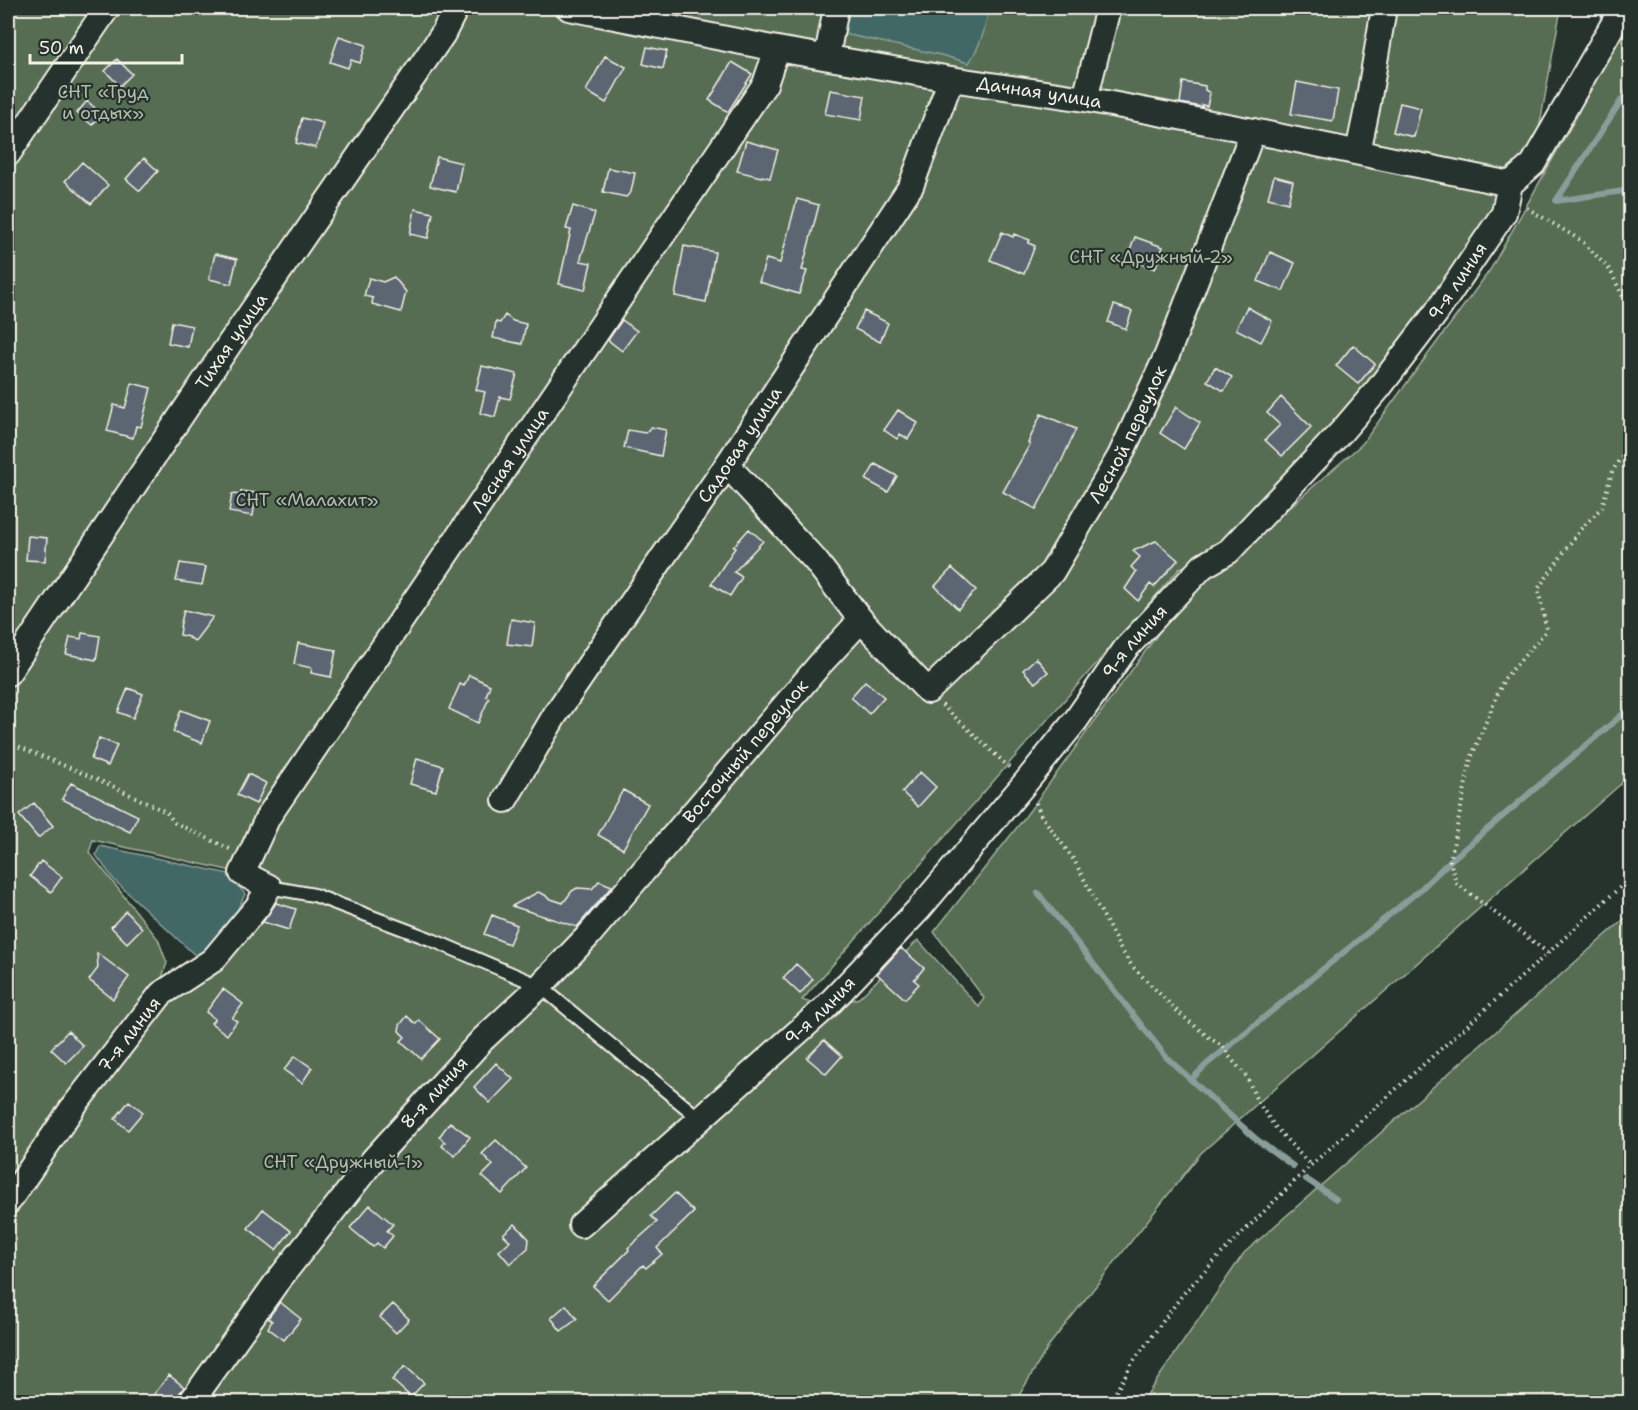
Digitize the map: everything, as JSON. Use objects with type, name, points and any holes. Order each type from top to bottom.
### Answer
[{"type":"street","points":[[8,154],[107,8]]},
{"type":"street","name":"Тихая улица","points":[[8,674],[217,362],[443,34],[456,8]]},
{"type":"street","name":"Дачная улица","points":[[569,8],[642,14],[777,48],[951,79],[1085,99],[1510,184]]},
{"type":"street","points":[[826,56],[836,8]]},
{"type":"street","points":[[1085,99],[1108,8]]},
{"type":"street","points":[[1358,152],[1384,8]]},
{"type":"street","points":[[1510,184],[1533,164],[1615,21],[1617,8]]},
{"type":"street","name":"Лесная улица","points":[[244,869],[268,817],[765,84],[777,48]]},
{"type":"street","name":"Садовая улица","points":[[505,800],[555,715],[727,465],[911,186],[951,79]]},
{"type":"street","name":"Лесной переулок","points":[[927,691],[1052,572],[1114,466],[1167,355],[1253,131]]},
{"type":"street","name":"9-я линия","points":[[581,1225],[825,1008],[919,909],[1076,720],[1126,648],[1203,566],[1229,550],[1342,431],[1378,389],[1436,314],[1504,213],[1510,184]]},
{"type":"street","points":[[727,465],[815,560],[861,620],[927,691]]},
{"type":"street","name":"Восточный переулок","points":[[633,884],[821,663],[861,620]]},
{"type":"street","points":[[244,869],[269,887]]},
{"type":"street","name":"8-я линия","points":[[190,1402],[276,1283],[374,1159],[483,1039],[540,986],[633,884]]},
{"type":"street","name":"7-я линия","points":[[8,1202],[73,1107],[161,994],[213,960],[258,906],[269,887]]},
{"type":"lane","points":[[269,887],[314,895],[430,939],[540,986],[700,1119]]},
{"type":"path","points":[[1510,184],[1518,203],[1582,241],[1610,270],[1625,302],[1627,404],[1630,415]]},
{"type":"path","points":[[1548,953],[1456,883],[1450,861],[1471,758],[1504,679],[1547,630],[1538,590],[1579,531],[1602,507],[1612,472],[1630,442]]},
{"type":"path","points":[[927,691],[1026,782],[1041,815],[1074,860],[1120,948],[1132,966],[1178,1012],[1226,1049],[1228,1055],[1247,1077],[1257,1101],[1276,1128],[1311,1166]]},
{"type":"path","points":[[8,742],[108,784],[166,812],[175,823],[231,850],[244,869]]},
{"type":"path","points":[[1110,1402],[1133,1362],[1183,1294],[1223,1251],[1311,1166],[1630,878]]},
{"type":"green space","points":[[8,8],[1561,8],[1538,135],[1510,184],[1395,353],[1230,546],[1180,568],[802,1000],[825,1008],[859,998],[918,940],[979,1007],[984,998],[934,932],[1022,821],[1181,602],[1362,444],[1490,270],[1578,114],[1603,8],[1630,8],[1630,776],[1201,1153],[1050,1344],[1015,1402],[8,1402]],"holes":[[[93,840],[241,873],[269,887],[213,960],[157,992],[167,963],[158,939],[89,852]]]},
{"type":"green space","points":[[1630,914],[1630,1402],[1142,1402],[1244,1253]]},
{"type":"water","points":[[844,8],[988,8],[982,37],[969,63],[845,34],[841,24]]},
{"type":"water","points":[[100,846],[229,874],[245,894],[233,919],[197,957],[114,880],[96,855]]},
{"type":"building","points":[[339,36],[366,45],[360,63],[351,60],[348,68],[330,62]]},
{"type":"building","points":[[647,47],[667,51],[663,69],[643,64]]},
{"type":"building","points":[[605,56],[626,67],[606,103],[586,91]]},
{"type":"building","points":[[117,59],[132,74],[120,86],[105,71]]},
{"type":"building","points":[[732,62],[752,74],[728,112],[709,100]]},
{"type":"building","points":[[1183,82],[1205,86],[1205,90],[1210,93],[1207,106],[1180,103]]},
{"type":"building","points":[[1297,82],[1338,90],[1333,121],[1291,114]]},
{"type":"building","points":[[830,90],[865,96],[861,120],[825,114]]},
{"type":"building","points":[[87,101],[102,114],[92,125],[77,113]]},
{"type":"building","points":[[1400,103],[1421,108],[1414,137],[1393,132]]},
{"type":"building","points":[[302,118],[323,123],[316,148],[296,143]]},
{"type":"building","points":[[746,141],[778,150],[770,178],[737,171]]},
{"type":"building","points":[[437,157],[462,163],[456,192],[430,186]]},
{"type":"building","points":[[144,158],[158,171],[140,191],[126,179]]},
{"type":"building","points":[[82,162],[108,185],[91,204],[65,181]]},
{"type":"building","points":[[608,168],[635,173],[631,192],[626,197],[603,192]]},
{"type":"building","points":[[1274,176],[1293,181],[1288,203],[1268,198]]},
{"type":"building","points":[[797,199],[819,205],[802,270],[807,271],[799,294],[759,282],[766,259],[780,263]]},
{"type":"building","points":[[573,206],[595,213],[580,261],[591,263],[585,290],[559,284],[571,230],[566,229]]},
{"type":"building","points":[[415,209],[433,213],[428,238],[410,234]]},
{"type":"building","points":[[1002,232],[1030,240],[1028,243],[1035,246],[1024,274],[990,260]]},
{"type":"building","points":[[1135,237],[1163,247],[1155,269],[1127,259]]},
{"type":"building","points":[[684,246],[715,252],[706,302],[675,296]]},
{"type":"building","points":[[1270,252],[1295,263],[1283,291],[1258,281]]},
{"type":"building","points":[[215,254],[237,259],[231,284],[209,279]]},
{"type":"building","points":[[394,277],[406,292],[401,312],[372,304],[373,298],[364,296],[369,278],[383,282]]},
{"type":"building","points":[[1114,305],[1132,311],[1126,329],[1108,322]]},
{"type":"building","points":[[1247,307],[1272,321],[1261,342],[1236,329]]},
{"type":"building","points":[[864,311],[888,323],[880,342],[855,329]]},
{"type":"building","points":[[505,315],[513,321],[526,324],[522,344],[493,338],[496,322],[500,323]]},
{"type":"building","points":[[622,320],[637,331],[622,351],[608,340]]},
{"type":"building","points":[[172,322],[192,326],[188,347],[168,343]]},
{"type":"building","points":[[1353,345],[1375,364],[1358,384],[1336,366]]},
{"type":"building","points":[[482,366],[517,374],[510,399],[500,397],[495,417],[480,413],[485,392],[476,390]]},
{"type":"building","points":[[1215,367],[1232,377],[1224,391],[1207,381]]},
{"type":"building","points":[[132,383],[151,388],[141,427],[136,426],[133,438],[107,431],[114,405],[125,408]]},
{"type":"building","points":[[1281,397],[1311,427],[1282,456],[1265,440],[1280,425],[1267,413]]},
{"type":"building","points":[[1176,407],[1200,423],[1184,449],[1160,433]]},
{"type":"building","points":[[898,410],[918,423],[908,439],[900,434],[897,439],[884,430]]},
{"type":"building","points":[[1041,414],[1076,429],[1036,509],[1003,492],[1030,444],[1028,443]]},
{"type":"building","points":[[651,427],[666,430],[661,456],[624,448],[628,430],[645,433]]},
{"type":"building","points":[[875,464],[897,476],[888,492],[866,480]]},
{"type":"building","points":[[241,491],[256,493],[253,516],[229,512],[232,494],[241,495]]},
{"type":"building","points":[[749,529],[763,541],[734,572],[742,577],[730,596],[711,584],[735,548],[733,547]]},
{"type":"building","points":[[28,536],[47,538],[45,561],[26,560]]},
{"type":"building","points":[[1156,541],[1178,560],[1154,587],[1150,584],[1138,601],[1125,589],[1136,572],[1131,567],[1140,557],[1133,551]]},
{"type":"building","points":[[180,563],[206,567],[202,585],[176,581]]},
{"type":"building","points":[[952,568],[976,590],[958,609],[935,586]]},
{"type":"building","points":[[184,610],[213,617],[195,641],[180,635]]},
{"type":"building","points":[[511,619],[535,623],[532,647],[507,644]]},
{"type":"building","points":[[82,633],[100,636],[96,660],[66,654],[70,637],[81,639]]},
{"type":"building","points":[[298,643],[336,650],[331,677],[311,673],[312,668],[294,664]]},
{"type":"building","points":[[1036,658],[1048,672],[1035,683],[1023,670]]},
{"type":"building","points":[[469,675],[490,685],[486,696],[489,698],[478,723],[449,709],[460,684],[464,686]]},
{"type":"building","points":[[865,681],[884,697],[869,714],[851,697]]},
{"type":"building","points":[[128,688],[143,694],[133,718],[118,712]]},
{"type":"building","points":[[181,710],[210,721],[202,743],[173,732]]},
{"type":"building","points":[[99,738],[117,745],[108,766],[91,759]]},
{"type":"building","points":[[417,758],[443,766],[436,791],[410,784]]},
{"type":"building","points":[[920,772],[936,787],[918,807],[902,792]]},
{"type":"building","points":[[248,774],[266,783],[256,804],[237,795]]},
{"type":"building","points":[[71,783],[138,816],[130,832],[62,799]]},
{"type":"building","points":[[623,790],[648,804],[623,849],[598,835]]},
{"type":"building","points":[[34,803],[53,826],[38,838],[19,815]]},
{"type":"building","points":[[41,861],[62,877],[51,892],[30,876]]},
{"type":"building","points":[[599,881],[612,886],[577,927],[512,906],[538,892],[563,903],[572,891],[577,888],[592,889]]},
{"type":"building","points":[[276,903],[296,909],[289,930],[263,922]]},
{"type":"building","points":[[126,911],[142,928],[127,943],[111,927]]},
{"type":"building","points":[[492,915],[517,925],[509,944],[484,934]]},
{"type":"building","points":[[901,948],[924,968],[914,980],[919,984],[905,999],[877,974]]},
{"type":"building","points":[[97,953],[129,977],[113,999],[89,980],[98,968]]},
{"type":"building","points":[[796,964],[813,979],[800,994],[783,978]]},
{"type":"building","points":[[223,989],[243,1004],[232,1018],[237,1021],[227,1035],[211,1023],[215,1019],[206,1012]]},
{"type":"building","points":[[407,1016],[416,1024],[419,1020],[440,1039],[421,1059],[401,1041],[405,1037],[399,1031],[400,1025]]},
{"type":"building","points":[[68,1031],[83,1046],[66,1063],[51,1049]]},
{"type":"building","points":[[824,1040],[842,1056],[826,1074],[807,1058]]},
{"type":"building","points":[[295,1056],[312,1068],[302,1083],[284,1070]]},
{"type":"building","points":[[496,1063],[513,1079],[490,1103],[474,1087]]},
{"type":"building","points":[[129,1101],[143,1112],[128,1130],[115,1119]]},
{"type":"building","points":[[450,1122],[470,1137],[455,1156],[442,1146],[445,1142],[439,1137]]},
{"type":"building","points":[[496,1140],[526,1168],[502,1194],[482,1176],[493,1165],[482,1154]]},
{"type":"building","points":[[675,1193],[694,1212],[657,1248],[662,1254],[646,1268],[643,1265],[608,1300],[593,1286],[629,1250],[628,1248],[657,1222],[651,1216]]},
{"type":"building","points":[[370,1205],[393,1224],[387,1231],[393,1236],[383,1248],[377,1243],[373,1247],[350,1228]]},
{"type":"building","points":[[263,1209],[291,1231],[276,1250],[248,1228]]},
{"type":"building","points":[[515,1224],[529,1239],[528,1248],[510,1264],[499,1251],[510,1241],[503,1234]]},
{"type":"building","points":[[280,1302],[301,1319],[284,1340],[268,1328],[272,1321],[268,1318]]},
{"type":"building","points":[[393,1304],[409,1319],[396,1333],[380,1317]]},
{"type":"building","points":[[566,1305],[577,1319],[561,1331],[551,1318]]},
{"type":"building","points":[[405,1366],[424,1383],[411,1397],[392,1380]]},
{"type":"building","points":[[169,1375],[184,1387],[177,1402],[148,1402]]},
{"type":"waterway","points":[[1630,87],[1556,201],[1630,190]]},
{"type":"waterway","points":[[1191,1080],[1207,1064],[1421,889],[1450,861],[1630,708]]},
{"type":"waterway","points":[[1038,893],[1167,1058],[1256,1139],[1293,1166]]},
{"type":"waterway","points":[[1306,1179],[1336,1199]]},
{"type":"park label","name":"СНТ «Труд и отдых»","points":[[103,102]]},
{"type":"park label","name":"СНТ «Дружный-2»","points":[[1151,257]]},
{"type":"park label","name":"СНТ «Малахит»","points":[[307,500]]},
{"type":"park label","name":"СНТ «Дружный-1»","points":[[343,1162]]}]
